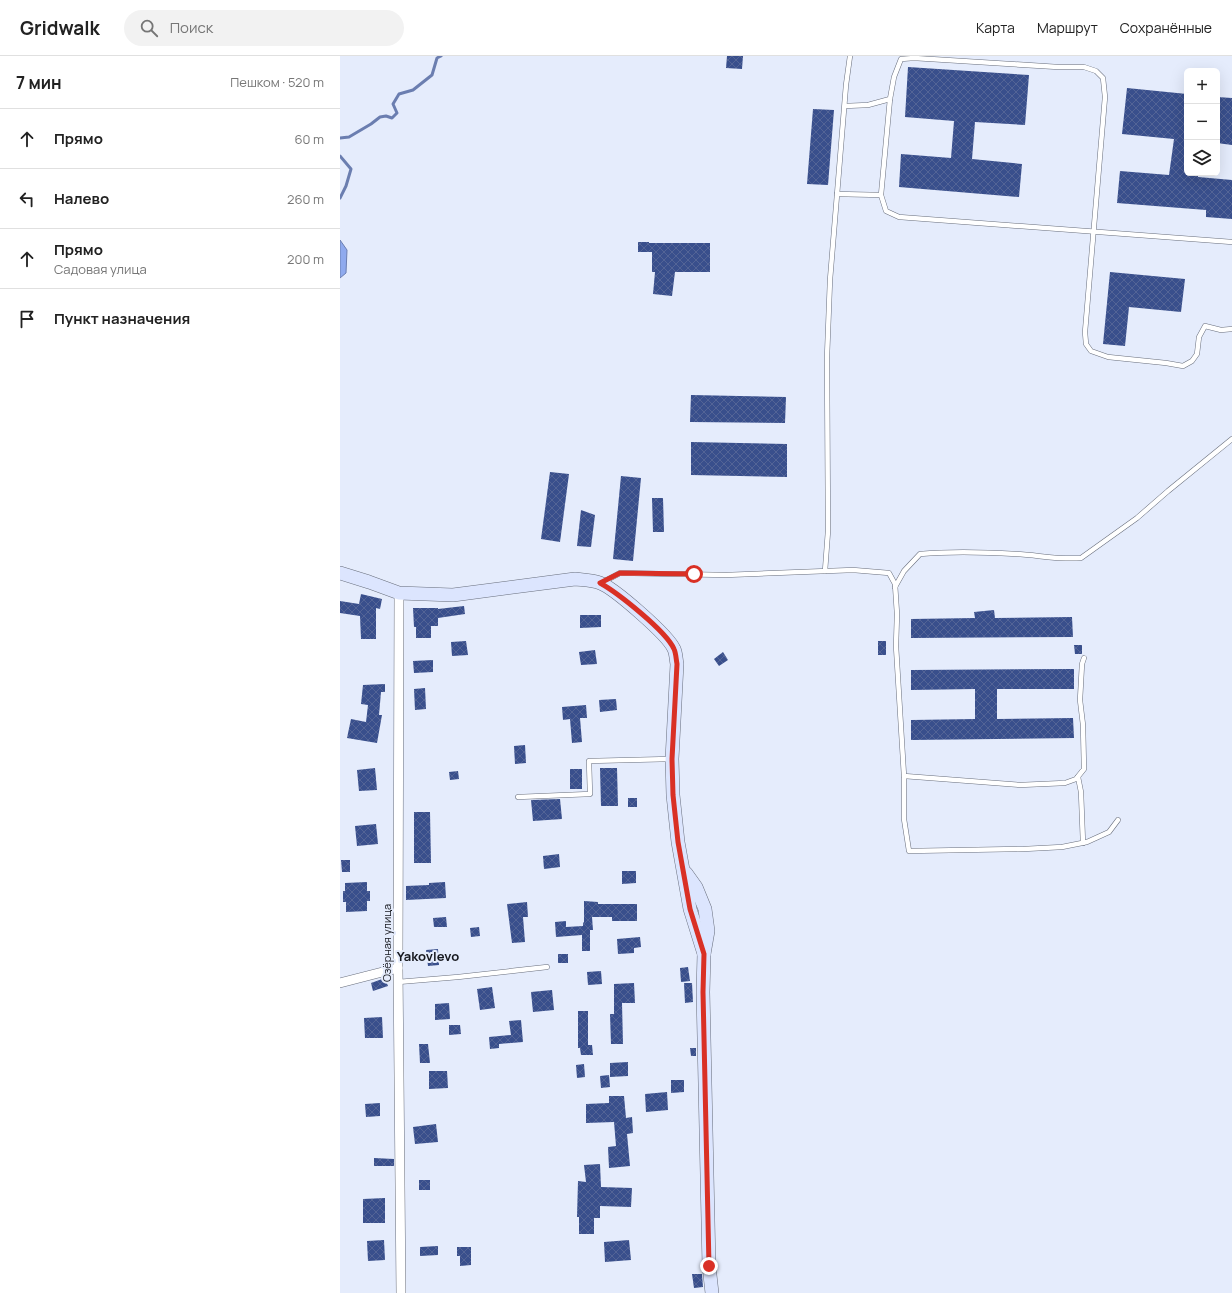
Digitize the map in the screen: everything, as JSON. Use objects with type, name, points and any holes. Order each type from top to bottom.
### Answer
[{"type":"street","points":[[340,573],[399,593],[453,595],[575,580],[600,583],[612,590],[650,621],[666,637],[674,649],[677,664],[672,759],[674,811],[690,909],[704,954],[703,992],[709,1266],[712,1293]]},
{"type":"street","name":"Озёрная улица","points":[[399,593],[398,982],[401,1293]]},
{"type":"street","points":[[340,984],[398,968]]},
{"type":"lane","points":[[825,571],[828,531],[827,357],[830,280],[836,194],[850,56]]},
{"type":"lane","points":[[1232,242],[1094,231],[899,218],[886,211],[881,195],[890,100],[894,76],[901,59],[914,58],[1058,67],[1084,67],[1096,71],[1103,78],[1105,97],[1094,231],[1085,332],[1086,344],[1091,351],[1108,357],[1183,366],[1192,361],[1197,354],[1200,337],[1205,326],[1220,330],[1232,329]]},
{"type":"lane","points":[[845,106],[868,105],[890,100]]},
{"type":"lane","points":[[836,194],[881,195]]},
{"type":"lane","points":[[895,588],[904,571],[920,554],[940,552],[1016,554],[1070,559],[1081,558],[1137,518],[1232,439]]},
{"type":"lane","points":[[600,583],[620,573],[726,575],[854,570],[889,573],[895,584],[897,614],[896,646],[904,776],[904,819],[909,851],[1024,849],[1083,843],[1109,832],[1118,820]]},
{"type":"lane","points":[[904,776],[1020,785],[1065,783],[1076,779],[1084,768],[1083,725],[1080,700],[1082,664],[1084,658]]},
{"type":"lane","points":[[518,797],[590,794],[589,761],[672,759]]},
{"type":"lane","points":[[1078,776],[1081,792],[1083,843]]},
{"type":"lane","points":[[398,982],[547,967]]},
{"type":"water","points":[[340,240],[347,250],[346,273],[340,278]]},
{"type":"building","points":[[727,56],[743,56],[742,69],[726,68]]},
{"type":"building","points":[[908,67],[1029,75],[1025,125],[975,122],[972,159],[1022,164],[1019,197],[899,187],[901,154],[951,158],[954,121],[905,117]]},
{"type":"building","points":[[1127,88],[1184,94],[1184,176],[1232,180],[1232,219],[1206,217],[1206,210],[1117,203],[1120,171],[1169,175],[1174,139],[1122,134]]},
{"type":"building","points":[[1220,97],[1232,98],[1232,145],[1220,143]]},
{"type":"building","points":[[813,109],[834,110],[828,185],[807,184]]},
{"type":"building","points":[[638,242],[710,243],[710,272],[675,272],[672,296],[653,294],[655,272],[652,272],[652,252],[638,252]]},
{"type":"building","points":[[1110,272],[1185,279],[1181,312],[1129,307],[1125,346],[1103,344]]},
{"type":"building","points":[[691,395],[786,397],[785,423],[690,422]]},
{"type":"building","points":[[691,442],[787,444],[787,477],[691,475]]},
{"type":"building","points":[[550,472],[569,474],[560,542],[541,539]]},
{"type":"building","points":[[621,476],[641,478],[633,561],[613,559]]},
{"type":"building","points":[[652,498],[663,498],[664,532],[653,532]]},
{"type":"building","points":[[581,510],[595,515],[591,547],[577,546]]},
{"type":"building","points":[[361,594],[382,599],[380,609],[376,608],[376,639],[361,639],[360,616],[340,613],[340,601],[359,604]]},
{"type":"building","points":[[464,606],[465,614],[438,618],[438,626],[431,626],[431,638],[416,638],[413,608],[438,609]]},
{"type":"building","points":[[994,610],[995,618],[1072,617],[1073,637],[911,638],[911,619],[975,618],[974,612]]},
{"type":"building","points":[[580,615],[601,615],[601,627],[580,628]]},
{"type":"building","points":[[466,641],[468,655],[452,656],[451,642]]},
{"type":"building","points":[[878,641],[886,641],[886,655],[878,655]]},
{"type":"building","points":[[1074,645],[1082,645],[1082,654],[1075,654]]},
{"type":"building","points":[[595,650],[597,664],[581,665],[579,652]]},
{"type":"building","points":[[723,652],[728,660],[719,666],[714,659]]},
{"type":"building","points":[[433,660],[433,672],[414,673],[413,661]]},
{"type":"building","points":[[1074,669],[1074,689],[997,689],[997,719],[1073,718],[1074,738],[911,740],[911,720],[975,719],[975,689],[911,690],[911,670]]},
{"type":"building","points":[[385,684],[385,692],[381,692],[379,715],[382,715],[377,743],[347,738],[351,719],[366,722],[368,705],[361,704],[363,685]]},
{"type":"building","points":[[425,688],[426,709],[415,710],[414,689]]},
{"type":"building","points":[[616,699],[617,710],[600,712],[599,700]]},
{"type":"building","points":[[586,705],[587,718],[580,718],[582,742],[572,743],[570,719],[563,720],[562,707]]},
{"type":"building","points":[[525,745],[526,763],[515,764],[514,746]]},
{"type":"building","points":[[375,768],[377,790],[359,791],[357,770]]},
{"type":"building","points":[[600,768],[617,768],[618,806],[601,806]]},
{"type":"building","points":[[570,769],[582,769],[582,789],[570,789]]},
{"type":"building","points":[[458,771],[459,779],[450,780],[449,772]]},
{"type":"building","points":[[628,798],[637,798],[637,807],[628,807]]},
{"type":"building","points":[[560,799],[562,819],[533,821],[531,800]]},
{"type":"building","points":[[414,812],[430,812],[431,863],[414,863]]},
{"type":"building","points":[[376,824],[378,844],[357,846],[355,826]]},
{"type":"building","points":[[559,854],[560,867],[544,869],[543,856]]},
{"type":"building","points":[[341,860],[350,860],[350,872],[342,872]]},
{"type":"building","points":[[622,871],[636,871],[636,883],[622,884]]},
{"type":"building","points":[[367,882],[367,891],[370,891],[370,901],[367,901],[367,911],[346,912],[346,902],[343,902],[345,883]]},
{"type":"building","points":[[445,882],[446,898],[406,900],[406,886],[429,885],[429,883]]},
{"type":"building","points":[[584,901],[598,902],[598,904],[637,904],[637,921],[612,921],[612,917],[592,917],[593,930],[590,930],[590,951],[582,951],[582,935],[556,937],[555,922],[566,921],[566,927],[583,926]]},
{"type":"building","points":[[527,902],[528,917],[523,917],[525,942],[512,943],[507,904]]},
{"type":"building","points":[[446,917],[447,927],[434,927],[433,918]]},
{"type":"building","points":[[479,927],[480,936],[471,937],[470,928]]},
{"type":"building","points":[[640,937],[641,947],[634,948],[634,953],[618,954],[617,939]]},
{"type":"building","points":[[438,949],[439,965],[428,966],[426,950]]},
{"type":"building","points":[[558,954],[568,954],[568,963],[558,963]]},
{"type":"building","points":[[688,967],[690,981],[681,982],[680,968]]},
{"type":"building","points":[[601,971],[602,984],[588,985],[587,972]]},
{"type":"building","points":[[385,978],[388,986],[373,991],[371,983]]},
{"type":"building","points":[[634,983],[635,1003],[622,1003],[623,1044],[611,1044],[610,1014],[614,1014],[614,984]]},
{"type":"building","points":[[684,983],[692,983],[693,1002],[685,1003]]},
{"type":"building","points":[[492,987],[495,1008],[480,1010],[477,989]]},
{"type":"building","points":[[552,990],[554,1010],[533,1012],[531,992]]},
{"type":"building","points":[[449,1003],[450,1019],[435,1020],[435,1004]]},
{"type":"building","points":[[578,1011],[588,1011],[588,1045],[592,1045],[593,1055],[581,1055],[580,1048],[578,1048]]},
{"type":"building","points":[[382,1017],[383,1038],[365,1038],[364,1018]]},
{"type":"building","points":[[521,1020],[523,1042],[499,1044],[499,1048],[490,1049],[489,1037],[511,1035],[509,1021]]},
{"type":"building","points":[[449,1025],[460,1025],[461,1034],[449,1035]]},
{"type":"building","points":[[419,1044],[428,1044],[430,1063],[420,1063]]},
{"type":"building","points":[[690,1048],[696,1048],[696,1056],[691,1056]]},
{"type":"building","points":[[628,1062],[628,1076],[610,1077],[610,1063]]},
{"type":"building","points":[[584,1064],[585,1077],[577,1078],[576,1065]]},
{"type":"building","points":[[429,1071],[447,1071],[448,1088],[429,1089]]},
{"type":"building","points":[[609,1075],[610,1087],[601,1088],[600,1076]]},
{"type":"building","points":[[671,1080],[684,1080],[684,1092],[671,1093]]},
{"type":"building","points":[[667,1092],[668,1110],[646,1112],[645,1094]]},
{"type":"building","points":[[609,1096],[624,1096],[626,1118],[632,1117],[633,1133],[627,1134],[630,1166],[609,1168],[608,1147],[616,1146],[614,1122],[586,1123],[586,1104],[609,1103]]},
{"type":"building","points":[[380,1103],[380,1116],[366,1117],[365,1104]]},
{"type":"building","points":[[436,1124],[438,1142],[415,1144],[413,1127]]},
{"type":"building","points":[[374,1158],[394,1159],[394,1166],[374,1166]]},
{"type":"building","points":[[600,1164],[601,1187],[632,1188],[631,1207],[600,1206],[600,1218],[594,1218],[594,1234],[579,1234],[579,1217],[577,1217],[578,1181],[586,1182],[584,1165]]},
{"type":"building","points":[[419,1180],[430,1180],[430,1190],[419,1190]]},
{"type":"building","points":[[385,1198],[385,1223],[363,1223],[363,1199]]},
{"type":"building","points":[[384,1240],[385,1260],[368,1261],[367,1241]]},
{"type":"building","points":[[629,1240],[631,1260],[605,1262],[604,1242]]},
{"type":"building","points":[[438,1246],[438,1255],[420,1256],[420,1247]]},
{"type":"building","points":[[457,1247],[471,1247],[471,1265],[460,1266],[460,1256],[457,1256]]},
{"type":"building","points":[[692,1274],[702,1274],[703,1287],[694,1288]]},
{"type":"waterway","points":[[340,138],[349,137],[380,117],[386,116],[392,118],[397,113],[393,104],[399,94],[413,90],[432,75],[437,58],[441,56]]},
{"type":"waterway","points":[[340,156],[351,169],[346,186],[340,198]]},
{"type":"district","name":"Yakovlevo","points":[[428,956]]},
{"type":"route","points":[[694,574],[647,575],[620,573],[600,583],[612,590],[650,621],[666,637],[674,649],[677,664],[672,759],[673,795],[678,842],[690,909],[704,954],[703,992],[709,1266]]}]
